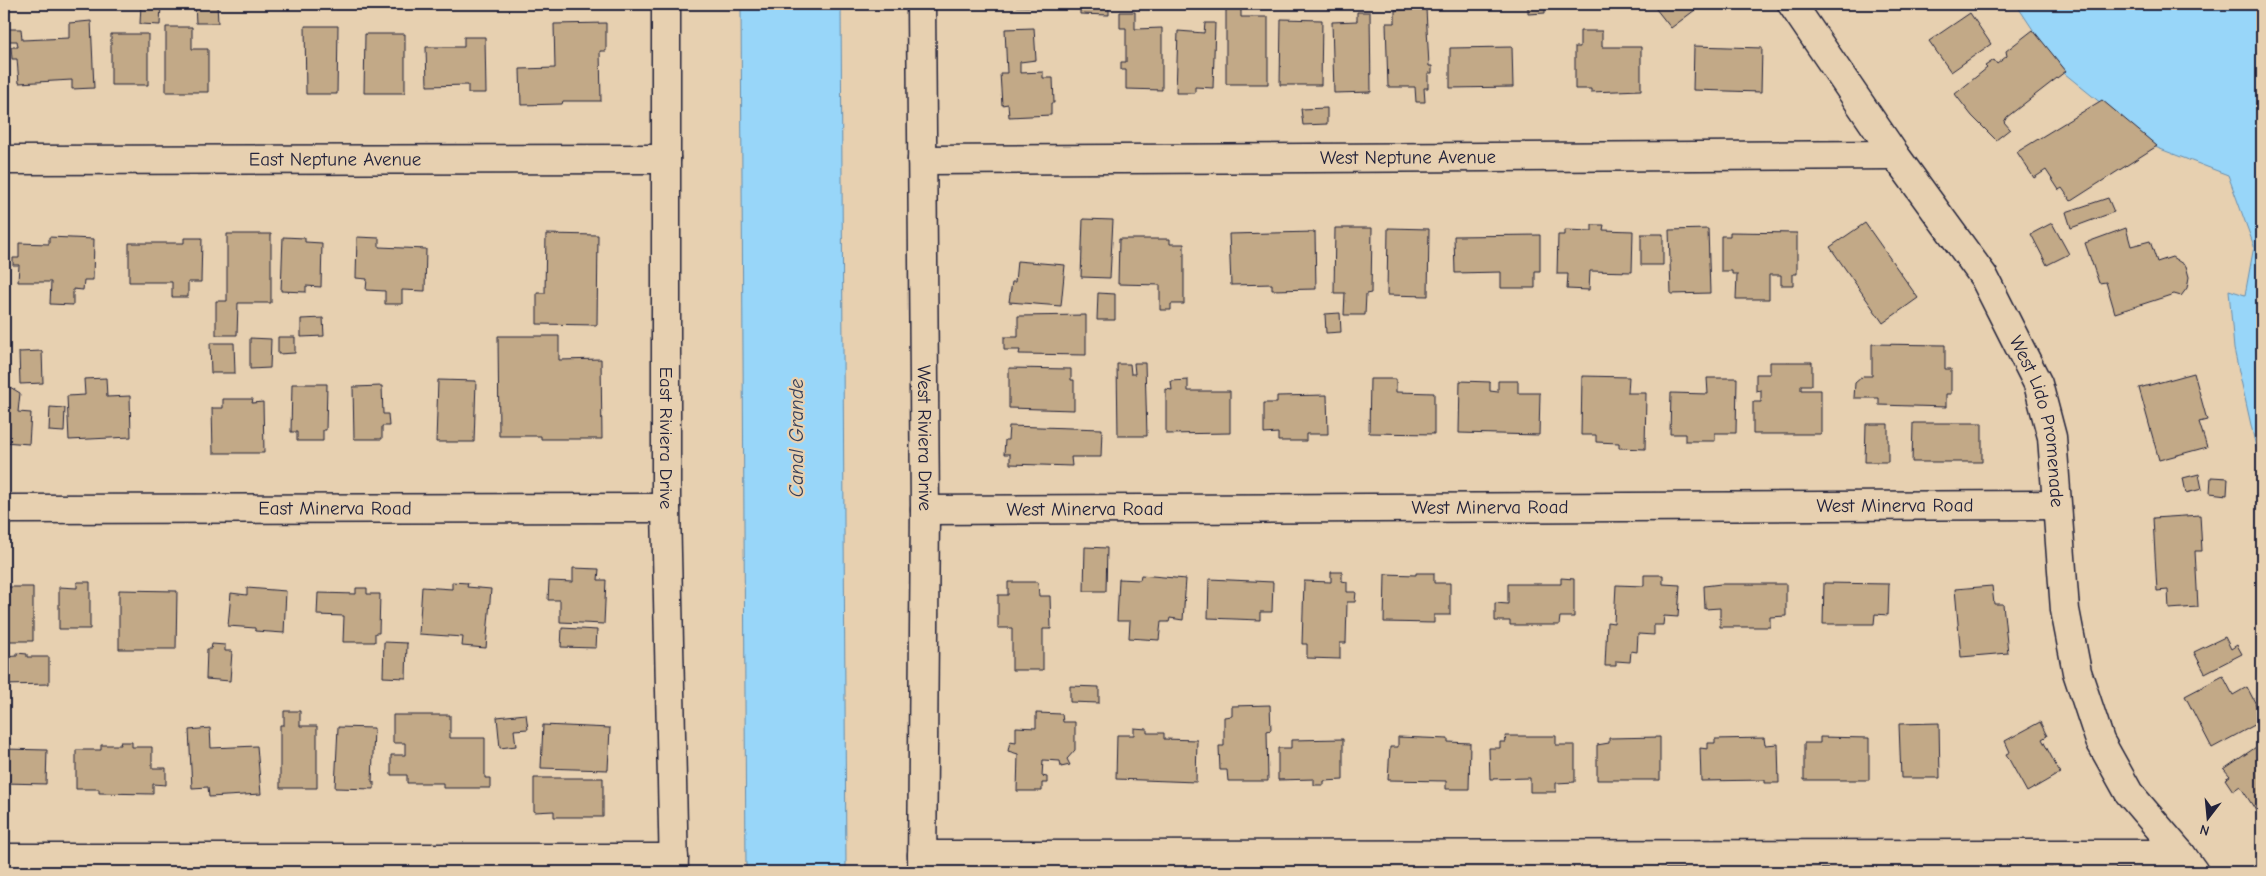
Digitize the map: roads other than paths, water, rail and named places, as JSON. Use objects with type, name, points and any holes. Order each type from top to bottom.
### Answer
[{"type":"street","name":"East Riviera Drive","points":[[666,4],[666,508],[674,865]]},
{"type":"street","name":"West Riviera Drive","points":[[921,4],[925,510],[922,864]]},
{"type":"street","name":"West Lido Promenade","points":[[1792,4],[1895,154],[1984,277],[2038,384],[2052,438],[2056,505],[2067,619],[2077,672],[2100,741],[2129,793],[2188,863]]},
{"type":"street","name":"West Neptune Avenue","points":[[922,160],[1895,154]]},
{"type":"street","name":"East Neptune Avenue","points":[[4,160],[666,160]]},
{"type":"street","name":"West Minerva Road","points":[[925,510],[2056,505]]},
{"type":"street","name":"East Minerva Road","points":[[4,509],[666,508]]},
{"type":"street","points":[[4,858],[674,865]]},
{"type":"street","points":[[922,864],[2188,863]]},
{"type":"water","name":"Canal Grande","points":[[741,4],[841,4],[846,872],[746,872]]},
{"type":"water","points":[[2016,4],[2262,4],[2262,474],[2234,349],[2229,290],[2245,295],[2254,246],[2228,175],[2155,147],[2059,69]]}]
